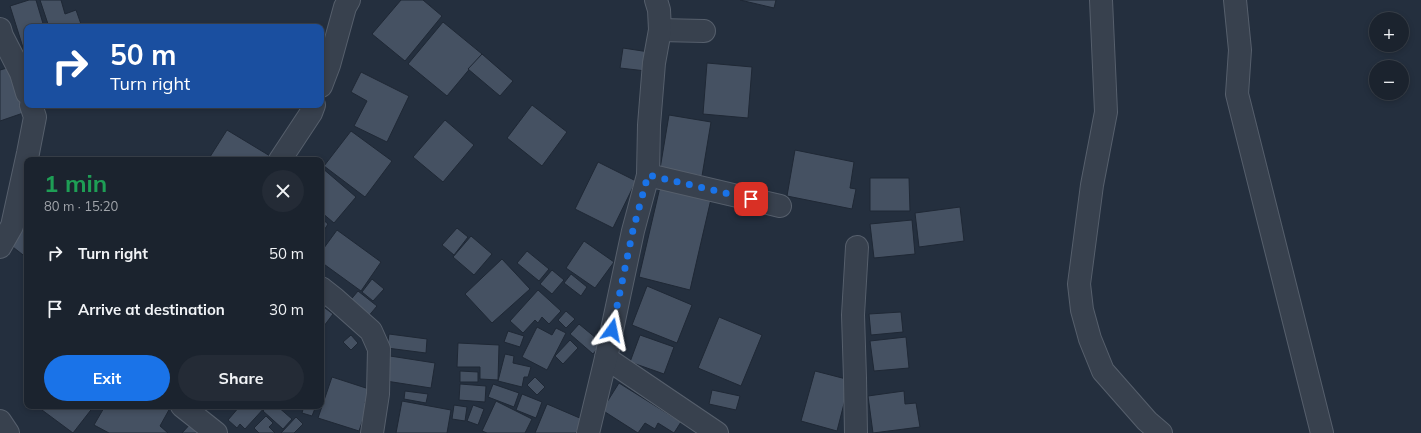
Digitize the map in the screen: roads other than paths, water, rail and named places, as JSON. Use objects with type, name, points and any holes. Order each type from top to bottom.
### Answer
[{"type":"street","points":[[324,78],[345,7],[349,0]]},
{"type":"street","points":[[588,433],[606,358],[633,230],[648,175],[649,125],[654,63],[660,30],[659,10],[656,0]]},
{"type":"street","points":[[1102,0],[1106,112],[1092,185],[1079,284],[1082,310],[1090,339],[1103,371],[1147,421],[1161,433]]},
{"type":"street","points":[[1235,0],[1240,50],[1236,94],[1322,433]]},
{"type":"street","points":[[0,29],[24,82]]},
{"type":"street","points":[[660,30],[704,31]]},
{"type":"street","points":[[27,157],[35,117],[32,108]]},
{"type":"street","points":[[282,157],[313,108]]},
{"type":"street","points":[[0,248],[12,226],[24,171]]},
{"type":"street","points":[[648,175],[780,206]]},
{"type":"street","points":[[856,433],[856,378],[853,315],[857,247]]},
{"type":"street","points":[[324,290],[371,331],[379,349],[378,394],[372,433]]},
{"type":"street","points":[[606,358],[717,433]]},
{"type":"street","points":[[186,409],[216,433]]},
{"type":"street","points":[[0,421],[8,433]]}]
